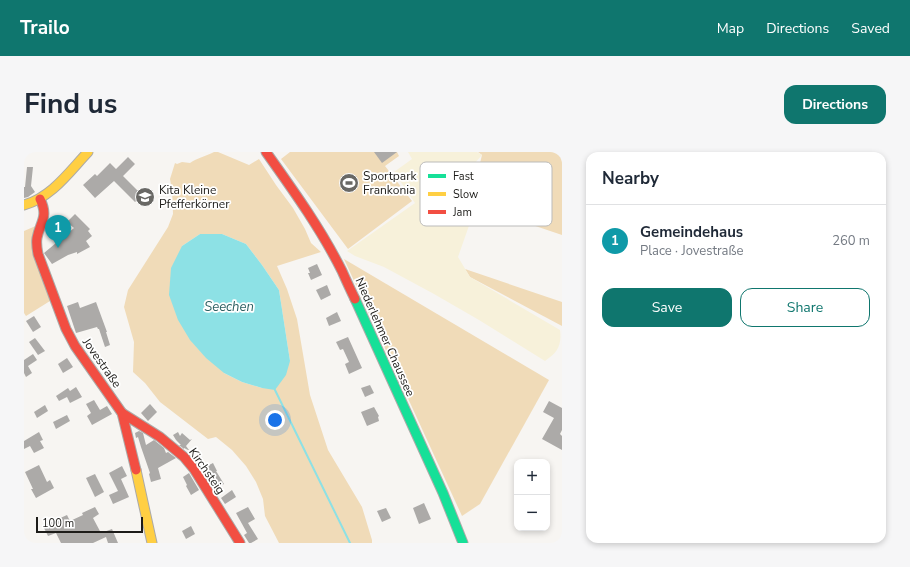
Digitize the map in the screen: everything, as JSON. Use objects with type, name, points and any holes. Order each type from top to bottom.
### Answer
[{"type":"street","points":[[24,205],[40,199],[47,194],[88,152]]},
{"type":"street","name":"Niederlehmer Chaussee","points":[[266,152],[320,231],[342,271],[443,493],[463,543]]},
{"type":"street","name":"Jovestraße","points":[[40,199],[44,204],[45,212],[37,237],[36,245],[38,254],[66,329],[75,346],[106,388],[122,413],[132,448],[152,543]]},
{"type":"street","name":"Kirchsteig","points":[[122,413],[160,437],[184,457],[194,469],[240,543]]},
{"type":"shaded area","points":[[214,152],[218,152],[249,165],[259,159],[293,208],[311,243],[321,252],[277,266],[287,289],[297,319],[310,395],[328,450],[362,507],[372,543],[279,543],[265,516],[263,499],[256,482],[246,466],[232,450],[216,437],[208,439],[160,402],[145,383],[133,372],[134,342],[124,307],[128,290],[168,227],[173,214],[170,179],[175,163],[190,163]],"holes":[[[200,234],[222,234],[246,244],[279,290],[290,361],[262,388],[242,382],[224,373],[182,246]]]},
{"type":"shaded area","name":"Sportpark Frankonia","points":[[290,152],[397,152],[399,156],[385,166],[412,201],[348,249],[281,159]]},
{"type":"shaded area","points":[[478,152],[562,152],[562,235],[535,226],[552,226],[552,162],[480,162],[482,155]]},
{"type":"shaded area","points":[[38,225],[50,301],[26,316],[24,313],[24,231]]},
{"type":"shaded area","points":[[344,259],[549,380],[480,504],[462,516]]},
{"type":"shaded area","points":[[465,269],[562,302],[562,326],[470,277]]},
{"type":"sand","points":[[408,152],[477,152],[482,155],[476,162],[420,162],[420,226],[469,226],[458,257],[470,277],[560,330],[558,348],[553,355],[545,361],[434,294],[384,267],[355,256],[347,251],[415,203],[394,172],[412,159]]},
{"type":"water","name":"Seechen","points":[[200,234],[222,234],[246,244],[279,290],[290,361],[286,375],[275,390],[242,382],[224,373],[206,358],[190,340],[178,320],[169,295],[171,268],[182,246]]},
{"type":"building","points":[[374,152],[397,152],[382,163]]},
{"type":"building","points":[[128,157],[135,164],[123,176],[142,195],[135,202],[114,181],[95,198],[83,185],[95,174],[97,176],[110,163],[116,169]]},
{"type":"building","points":[[27,167],[33,167],[31,186],[35,192],[24,198],[24,187]]},
{"type":"building","points":[[75,214],[90,229],[88,231],[92,236],[86,241],[90,247],[77,254],[77,252],[68,255],[52,264],[44,253],[74,228],[67,222]]},
{"type":"building","points":[[317,264],[322,275],[311,280],[308,273],[310,273],[308,268]]},
{"type":"building","points":[[327,285],[331,295],[321,300],[316,290]]},
{"type":"building","points":[[78,302],[80,308],[96,302],[110,345],[105,347],[97,327],[76,333],[67,306]]},
{"type":"building","points":[[337,312],[341,321],[329,326],[326,318]]},
{"type":"building","points":[[34,316],[41,327],[33,332],[26,321]]},
{"type":"building","points":[[348,337],[362,368],[349,374],[345,364],[349,362],[343,349],[340,350],[336,342]]},
{"type":"building","points":[[35,338],[45,351],[38,355],[29,342]]},
{"type":"building","points":[[33,354],[37,360],[28,366],[32,373],[26,377],[24,373],[24,360]]},
{"type":"building","points":[[67,358],[73,367],[63,373],[58,364]]},
{"type":"building","points":[[370,385],[374,393],[365,397],[361,388]]},
{"type":"building","points":[[76,387],[82,397],[70,403],[67,397],[59,401],[56,396],[68,388],[70,391]]},
{"type":"building","points":[[94,400],[100,410],[107,406],[112,414],[92,425],[87,416],[91,413],[86,404]]},
{"type":"building","points":[[549,401],[562,408],[562,430],[560,434],[562,436],[562,450],[542,439],[554,418],[543,412]]},
{"type":"building","points":[[150,404],[157,412],[148,421],[141,413]]},
{"type":"building","points":[[45,405],[48,411],[37,418],[34,412]]},
{"type":"building","points":[[374,407],[379,416],[379,421],[367,426],[361,412]]},
{"type":"building","points":[[67,415],[70,421],[56,429],[53,422]]},
{"type":"building","points":[[139,431],[143,433],[146,445],[154,440],[164,448],[166,453],[168,452],[176,458],[158,468],[161,479],[151,482],[150,473],[138,437],[136,438],[135,433]]},
{"type":"building","points":[[39,432],[43,440],[40,441],[44,448],[34,453],[30,446],[24,449],[24,441]]},
{"type":"building","points":[[178,432],[180,436],[182,433],[190,440],[192,439],[186,446],[189,450],[184,449],[179,445],[181,445],[173,435]]},
{"type":"building","points":[[213,463],[224,484],[215,489],[203,468]]},
{"type":"building","points":[[39,465],[47,482],[50,480],[54,488],[36,498],[25,472]]},
{"type":"building","points":[[122,466],[127,476],[121,479],[129,497],[113,504],[109,495],[118,491],[109,473]]},
{"type":"building","points":[[189,473],[199,490],[191,495],[183,477]]},
{"type":"building","points":[[95,474],[104,492],[95,497],[86,478]]},
{"type":"building","points":[[232,490],[236,497],[225,504],[221,498]]},
{"type":"building","points":[[424,503],[431,519],[419,524],[413,508]]},
{"type":"building","points":[[95,507],[99,514],[93,518],[101,533],[112,529],[118,543],[108,543],[106,537],[93,543],[61,543],[56,533],[48,536],[44,528],[48,526],[47,524],[67,515],[70,521]]},
{"type":"building","points":[[248,507],[255,519],[248,523],[258,539],[251,543],[249,543],[244,535],[247,533],[236,513]]},
{"type":"building","points":[[386,508],[391,518],[382,522],[377,511]]},
{"type":"building","points":[[191,526],[195,534],[186,539],[182,531]]},
{"type":"waterway","points":[[275,390],[350,543]]},
{"type":"traffic: fast","points":[[355,299],[443,493],[463,543]]},
{"type":"traffic: slow","points":[[24,205],[52,190],[88,152]]},
{"type":"traffic: slow","points":[[136,470],[152,543]]},
{"type":"traffic: jam","points":[[266,152],[316,225],[334,255],[355,299]]},
{"type":"traffic: jam","points":[[40,199],[43,205],[44,215],[37,238],[38,254],[66,329],[75,346],[122,413],[136,470]]},
{"type":"traffic: jam","points":[[122,413],[160,437],[184,457],[194,469],[240,543]]},
{"type":"place","name":"Sportpark Frankonia","points":[[349,183]]},
{"type":"place","name":"Kita Kleine Pfefferkörner","points":[[145,197]]},
{"type":"place","name":"Gemeindehaus","points":[[58,248]]}]
